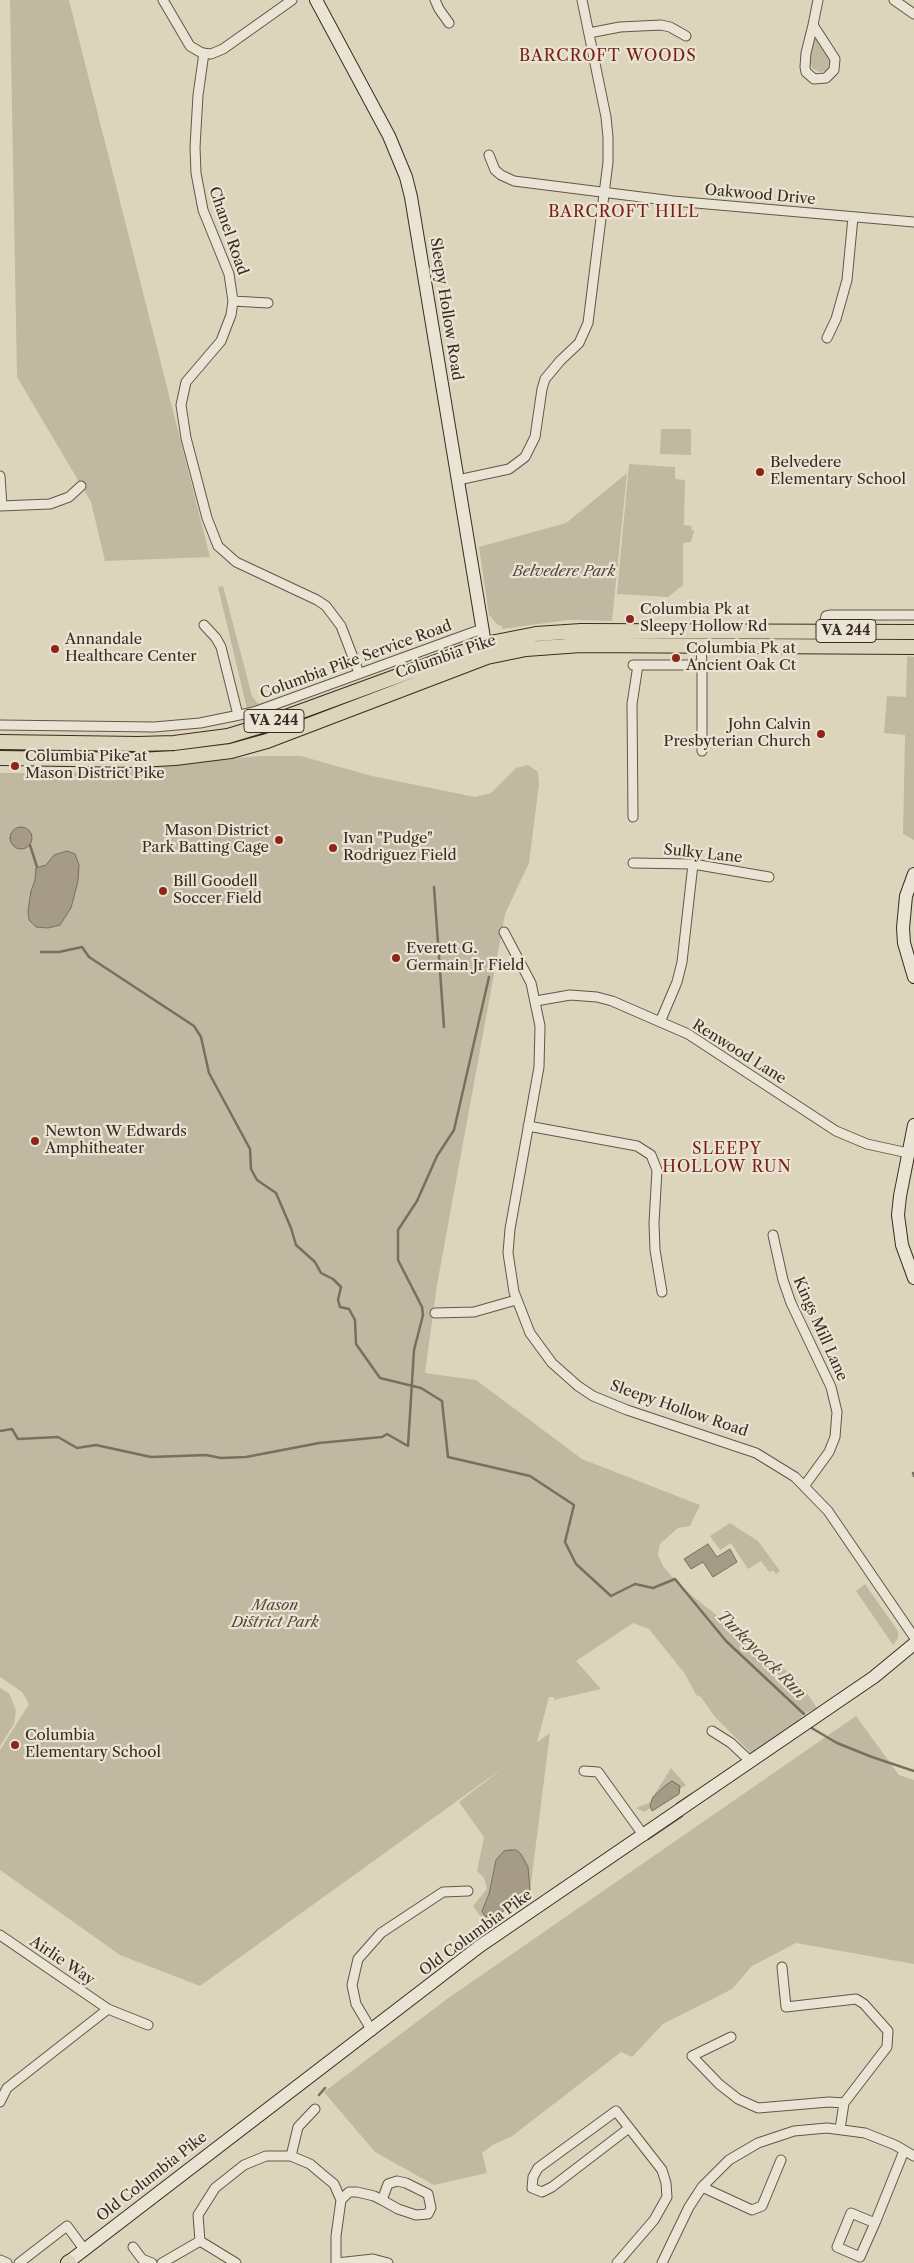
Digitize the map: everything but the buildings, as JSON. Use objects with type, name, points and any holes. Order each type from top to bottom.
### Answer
[{"type":"main road","name":"Columbia Pike","points":[[0,742],[138,744],[182,742],[228,736],[536,634],[580,631],[914,632]]},
{"type":"main road","name":"Columbia Pike","points":[[0,758],[140,760],[195,756],[231,750],[267,741],[486,650],[554,647],[914,647]]},
{"type":"street","points":[[163,0],[190,46],[204,53],[211,54],[223,49],[292,0]]},
{"type":"street","name":"Sleepy Hollow Road","points":[[316,0],[389,136],[406,177],[411,197],[486,650]]},
{"type":"street","points":[[435,0],[449,23]]},
{"type":"street","points":[[458,480],[509,468],[525,457],[533,446],[545,379],[579,343],[588,323],[608,162],[606,116],[582,0]]},
{"type":"street","points":[[813,25],[835,59],[834,70],[826,78],[814,79],[806,72],[805,67],[806,53],[818,0]]},
{"type":"street","points":[[894,0],[914,14]]},
{"type":"street","points":[[589,33],[620,27],[660,25],[678,30],[686,36]]},
{"type":"street","name":"Chanel Road","points":[[204,53],[198,95],[195,147],[196,174],[209,229],[229,274],[233,301],[231,315],[221,341],[190,376],[183,394],[181,405],[186,438],[213,536],[225,554],[236,562],[326,606],[341,626],[358,673]]},
{"type":"street","name":"Oakwood Drive","points":[[489,155],[495,170],[506,179],[675,201],[914,222]]},
{"type":"street","points":[[827,338],[836,319],[847,280],[853,217]]},
{"type":"street","points":[[233,301],[268,304]]},
{"type":"street","points":[[0,476],[1,506],[50,504],[69,497],[81,486]]},
{"type":"street","points":[[824,631],[826,616],[831,615],[914,615]]},
{"type":"street","points":[[204,625],[216,638],[221,647],[238,715]]},
{"type":"street","name":"Columbia Pike Service Road","points":[[0,725],[161,726],[200,723],[254,712],[482,629]]},
{"type":"street","points":[[700,647],[702,665],[702,751]]},
{"type":"street","points":[[633,817],[632,704],[635,665],[702,665]]},
{"type":"street","name":"Sulky Lane","points":[[633,863],[693,864],[769,877]]},
{"type":"street","points":[[660,1022],[674,989],[682,962],[693,864]]},
{"type":"street","points":[[914,874],[906,896],[903,928],[914,977]]},
{"type":"street","points":[[504,932],[524,966],[536,1002]]},
{"type":"street","name":"Renwood Lane","points":[[536,1002],[570,995],[597,997],[660,1022],[707,1045],[836,1131],[867,1144],[908,1153]]},
{"type":"street","name":"Sleepy Hollow Road","points":[[536,1002],[541,1046],[510,1229],[509,1271],[516,1300],[526,1324],[540,1349],[563,1374],[592,1396],[626,1410],[756,1453],[775,1463],[805,1486],[828,1511],[914,1637]]},
{"type":"street","points":[[914,1124],[898,1215],[902,1245],[914,1278]]},
{"type":"street","points":[[528,1126],[637,1146],[651,1155],[657,1170],[654,1223],[662,1292]]},
{"type":"street","name":"Kings Mill Lane","points":[[773,1235],[780,1271],[788,1296],[831,1387],[838,1412],[835,1437],[829,1452],[805,1486]]},
{"type":"street","points":[[435,1312],[474,1312],[516,1300]]},
{"type":"street","name":"Old Columbia Pike","points":[[68,2263],[372,2031],[480,1946],[644,1836],[874,1677],[914,1644]]},
{"type":"street","points":[[712,1731],[731,1743],[750,1761]]},
{"type":"street","points":[[584,1771],[598,1772],[644,1836]]},
{"type":"street","points":[[372,2031],[356,2004],[352,1985],[358,1959],[381,1933],[443,1892],[468,1892]]},
{"type":"street","name":"Airlie Way","points":[[0,1935],[108,2009],[148,2025]]},
{"type":"street","points":[[782,1967],[786,2007],[856,1999],[864,2004],[888,2031],[887,2047],[844,2103],[840,2129]]},
{"type":"street","points":[[0,2102],[7,2088],[108,2009]]},
{"type":"street","points":[[731,2037],[692,2056],[719,2084],[738,2099],[758,2108],[828,2102],[844,2103]]},
{"type":"street","points":[[290,2156],[298,2127],[315,2109]]},
{"type":"street","points":[[617,2263],[654,2220],[667,2197],[666,2183],[662,2170],[616,2111],[538,2168],[533,2177],[532,2188],[542,2192],[552,2187],[629,2128]]},
{"type":"street","points":[[662,2263],[689,2207],[702,2187],[729,2160],[758,2143],[794,2131],[817,2128],[840,2129],[881,2139],[914,2156]]},
{"type":"street","points":[[875,2223],[851,2213],[837,2247],[860,2257],[875,2223],[904,2151]]},
{"type":"street","points":[[200,2241],[198,2215],[215,2188],[244,2165],[266,2156],[290,2156],[310,2164],[334,2184],[341,2200],[336,2236],[337,2263],[373,2259],[388,2263]]},
{"type":"street","points":[[702,2187],[752,2210],[762,2206],[782,2160]]},
{"type":"street","points":[[341,2200],[349,2192],[357,2192],[382,2200],[398,2209],[416,2215],[428,2214],[431,2208],[428,2194],[406,2183],[397,2181],[388,2184],[382,2200]]},
{"type":"street","points":[[19,2263],[67,2226],[84,2249]]},
{"type":"street","points":[[162,2263],[200,2241]]},
{"type":"street","points":[[200,2241],[236,2263]]},
{"type":"street","points":[[133,2247],[142,2258],[152,2263]]},
{"type":"street","points":[[0,2260],[7,2263]]},
{"type":"green space","points":[[10,0],[69,0],[210,557],[105,561],[91,502],[17,377]]},
{"type":"green space","points":[[813,37],[817,39],[832,60],[827,71],[819,72],[812,68],[810,59]]},
{"type":"green space","points":[[661,429],[691,429],[691,455],[660,454]]},
{"type":"green space","points":[[629,464],[675,467],[675,479],[685,480],[684,525],[692,526],[691,529],[694,531],[691,542],[683,543],[683,585],[668,597],[617,594]]},
{"type":"green space","name":"Belvedere Park","points":[[627,473],[612,621],[568,620],[502,629],[502,626],[498,625],[489,615],[479,547],[566,523]]},
{"type":"green space","points":[[223,586],[252,696],[257,703],[264,704],[247,709],[218,587]]},
{"type":"green space","points":[[907,656],[914,657],[914,840],[903,834],[905,735],[884,733],[887,696],[906,697]]},
{"type":"green space","name":"Mason District Park","points":[[260,756],[301,756],[372,776],[475,797],[491,793],[516,768],[528,765],[538,772],[539,784],[529,863],[505,914],[437,1285],[425,1373],[476,1380],[582,1459],[700,1505],[690,1526],[678,1528],[660,1544],[658,1555],[663,1566],[680,1586],[788,1672],[805,1690],[817,1708],[804,1714],[794,1726],[752,1754],[715,1717],[701,1697],[696,1695],[685,1674],[649,1629],[633,1623],[576,1661],[601,1689],[554,1700],[554,1697],[549,1697],[537,1742],[550,1733],[530,1891],[485,1923],[473,1906],[487,1889],[484,1878],[477,1871],[484,1837],[459,1802],[507,1765],[200,1986],[120,1955],[0,1870],[0,1750],[29,1704],[22,1692],[0,1677],[0,773],[65,773]]},
{"type":"green space","points":[[730,1523],[758,1541],[780,1571],[776,1574],[773,1570],[769,1572],[761,1561],[748,1569],[731,1543],[720,1550],[710,1536]]},
{"type":"green space","points":[[865,1584],[898,1631],[898,1638],[893,1645],[856,1591]]},
{"type":"green space","points":[[0,1688],[9,1693],[16,1710],[14,1724],[0,1746]]},
{"type":"green space","points":[[856,1716],[899,1775],[914,1780],[914,1964],[796,1943],[752,1966],[732,1989],[663,2024],[632,2057],[621,2052],[511,2137],[494,2144],[482,2153],[487,2173],[434,2185],[375,2152],[324,2092],[447,1999]]},
{"type":"green space","points":[[671,1768],[686,1785],[644,1812],[636,1808],[649,1803]]},
{"type":"shaded area","points":[[21,827],[29,830],[32,838],[29,846],[21,849],[13,846],[10,838],[13,830]]},
{"type":"shaded area","points":[[67,851],[75,854],[79,865],[78,881],[71,908],[60,925],[48,928],[36,927],[29,920],[28,911],[36,868],[46,865],[54,855]]},
{"type":"shaded area","points":[[708,1544],[717,1557],[730,1549],[737,1562],[713,1577],[703,1562],[691,1569],[684,1559]]},
{"type":"shaded area","points":[[672,1781],[680,1786],[679,1794],[652,1811],[650,1806],[653,1797]]},
{"type":"shaded area","points":[[516,1850],[521,1854],[528,1867],[530,1890],[523,1899],[499,1914],[489,1917],[485,1916],[482,1911],[489,1894],[496,1860],[504,1851]]},
{"type":"waterway","points":[[30,845],[37,867]]},
{"type":"waterway","points":[[434,887],[444,1027]]},
{"type":"waterway","name":"Turkeycock Run","points":[[41,952],[59,952],[82,947],[89,957],[194,1026],[201,1037],[209,1073],[250,1149],[251,1169],[257,1180],[276,1193],[296,1245],[315,1262],[321,1273],[333,1279],[341,1287],[338,1300],[340,1307],[349,1309],[355,1320],[356,1344],[380,1378],[421,1388],[442,1401],[448,1457],[530,1476],[574,1505],[565,1542],[576,1564],[611,1596],[635,1584],[653,1588],[675,1579],[726,1641],[804,1714]]},
{"type":"waterway","points":[[0,1431],[12,1429],[18,1439],[58,1437],[77,1448],[96,1445],[151,1457],[206,1455],[221,1458],[246,1457],[319,1443],[382,1437],[387,1434],[408,1446],[414,1350],[423,1315],[422,1307],[398,1260],[398,1230],[417,1201],[437,1156],[454,1130],[489,977]]},
{"type":"waterway","name":"Turkeycock Run","points":[[810,1727],[837,1743],[914,1771]]},
{"type":"waterway","points":[[677,1804],[692,1794]]},
{"type":"waterway","points":[[648,1839],[682,1816]]},
{"type":"waterway","points":[[319,2095],[325,2088]]},
{"type":"place","name":"Belvedere Elementary School","points":[[760,472]]},
{"type":"place","name":"Columbia Pk at Sleepy Hollow Rd","points":[[630,619]]},
{"type":"place","name":"Annandale Healthcare Center","points":[[55,649]]},
{"type":"place","name":"Columbia Pk at Ancient Oak Ct","points":[[676,658]]},
{"type":"place","name":"John Calvin Presbyterian Church","points":[[821,734]]},
{"type":"place","name":"Columbia Pike at Mason District Pike","points":[[15,766]]},
{"type":"place","name":"Mason District Park Batting Cage","points":[[279,840]]},
{"type":"place","name":"Ivan \"Pudge\" Rodriguez Field","points":[[333,848]]},
{"type":"place","name":"Bill Goodell Soccer Field","points":[[163,891]]},
{"type":"place","name":"Everett G. Germain Jr Field","points":[[396,958]]},
{"type":"place","name":"Newton W Edwards Amphitheater","points":[[35,1141]]},
{"type":"place","name":"Columbia Elementary School","points":[[15,1745]]},
{"type":"district","name":"BARCROFT WOODS","points":[[608,56]]},
{"type":"district","name":"BARCROFT HILL","points":[[624,212]]},
{"type":"district","name":"SLEEPY HOLLOW RUN","points":[[727,1158]]}]
